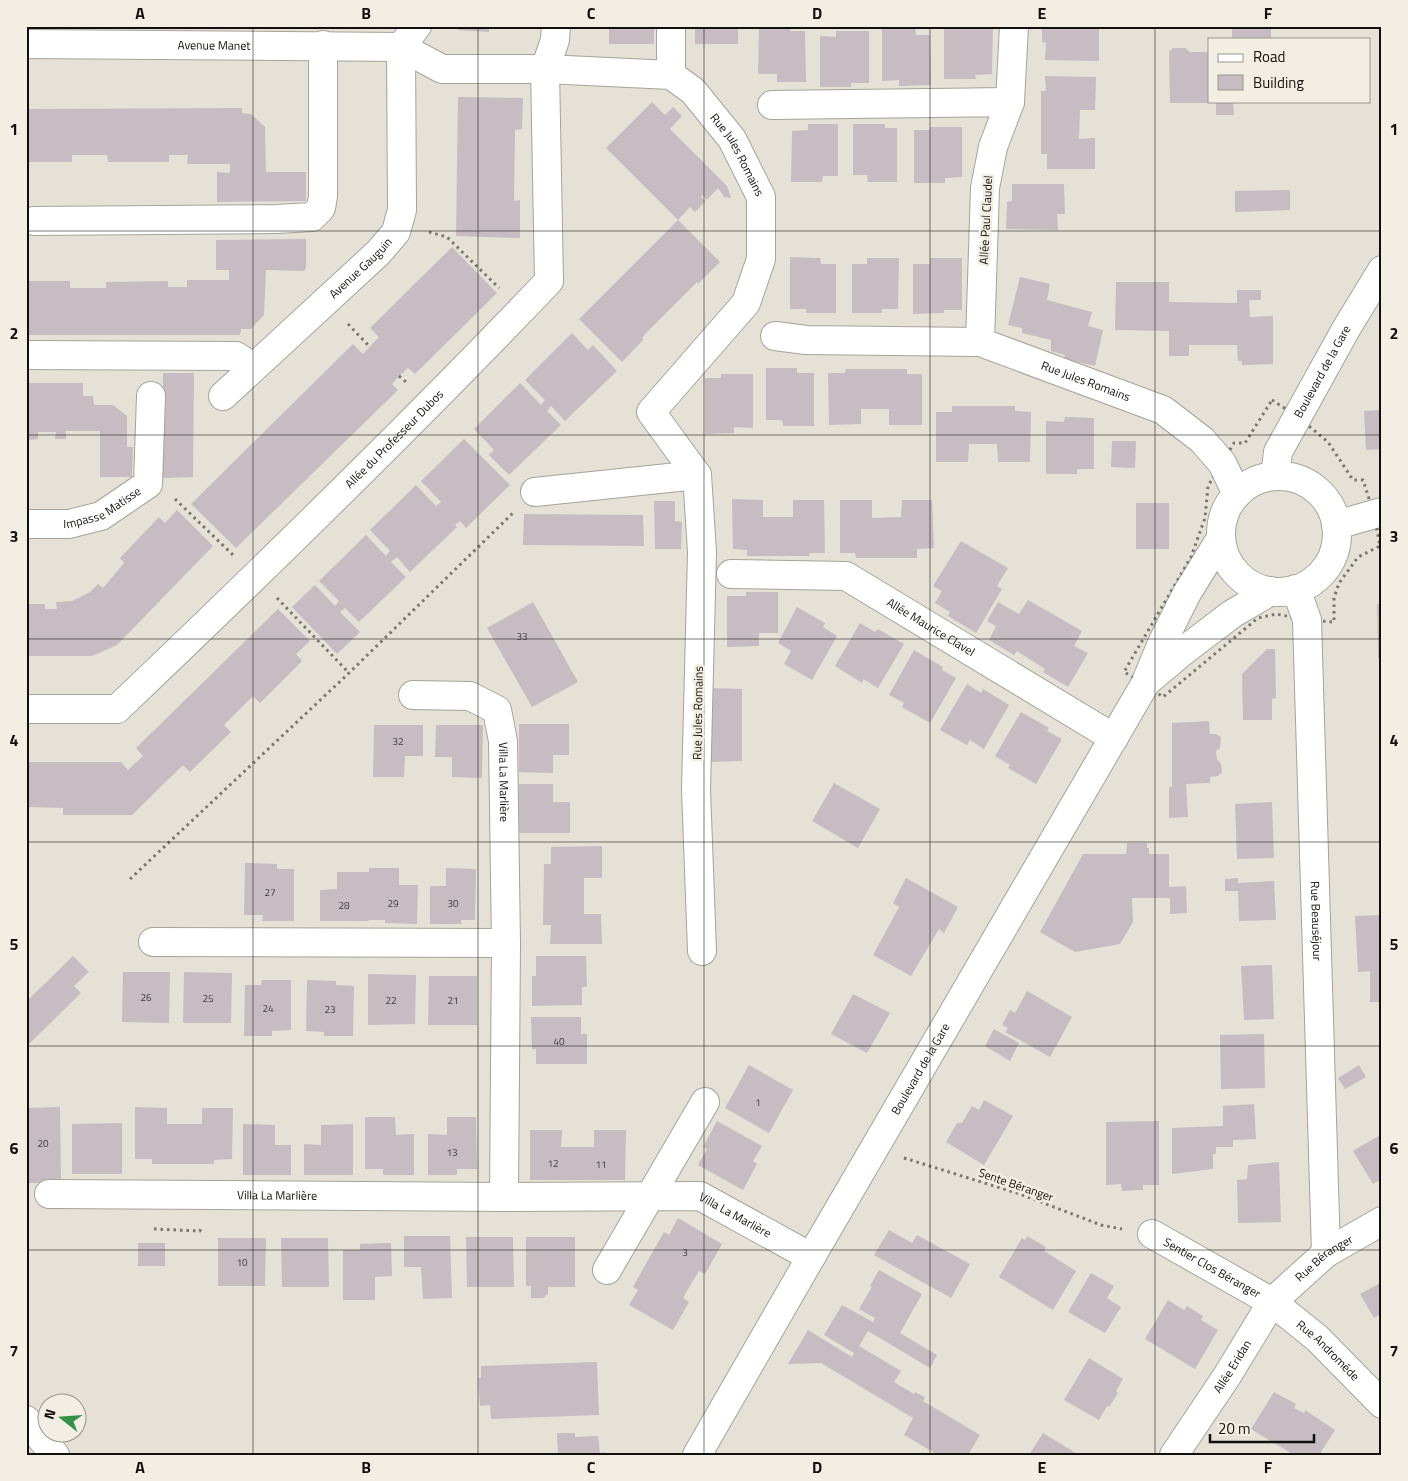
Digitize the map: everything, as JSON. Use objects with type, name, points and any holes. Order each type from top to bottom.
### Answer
[{"type":"street","name":"Allée du Professeur Dubos","points":[[26,709],[117,709],[256,577],[430,405],[549,281],[545,69],[555,40],[556,26]]},
{"type":"street","points":[[409,37],[442,69],[545,69],[671,75],[671,26]]},
{"type":"street","name":"Allée Paul Claudel","points":[[980,342],[985,188],[993,147],[1010,102],[1014,26]]},
{"type":"street","name":"Avenue Manet","points":[[26,44],[323,46],[409,37]]},
{"type":"street","name":"Avenue Gauguin","points":[[223,396],[378,253],[396,232],[402,210],[409,37]]},
{"type":"street","points":[[34,221],[276,220],[312,217],[321,208],[323,196],[323,46]]},
{"type":"street","name":"Rue Jules Romains","points":[[671,75],[694,91],[732,139],[761,197],[761,259],[746,303],[651,412],[697,475],[702,552],[696,789],[702,951]]},
{"type":"street","points":[[772,105],[1010,102]]},
{"type":"street","name":"Boulevard de la Gare","points":[[1274,476],[1278,452],[1346,329],[1382,270]]},
{"type":"street","name":"Rue Jules Romains","points":[[775,336],[806,340],[980,342],[1162,410],[1202,440],[1222,463],[1237,494]]},
{"type":"street","points":[[26,355],[236,356],[254,367]]},
{"type":"street","name":"Impasse Matisse","points":[[26,524],[69,524],[101,516],[148,484],[151,396]]},
{"type":"street","points":[[535,492],[697,475]]},
{"type":"street","points":[[1274,476],[1289,477],[1315,488],[1325,499],[1332,511],[1336,525],[1336,541],[1332,557],[1323,571],[1311,582],[1283,590],[1252,585],[1236,574],[1226,557],[1221,538],[1222,522],[1228,507],[1237,494],[1248,485],[1260,479],[1274,476]]},
{"type":"street","points":[[1336,525],[1378,513]]},
{"type":"street","name":"Boulevard de la Gare","points":[[698,1455],[811,1257],[1145,684],[1163,641],[1187,593],[1221,538]]},
{"type":"street","name":"Allée Maurice Clavel","points":[[731,574],[846,576],[1114,738]]},
{"type":"street","name":"Boulevard de la Gare","points":[[1145,684],[1182,652],[1232,614],[1283,590]]},
{"type":"street","name":"Rue Beauséjour","points":[[1283,590],[1307,620],[1326,1253]]},
{"type":"street","name":"Villa La Marlière","points":[[413,695],[470,696],[497,710],[502,742],[506,943],[504,1197]]},
{"type":"street","points":[[153,942],[506,943]]},
{"type":"street","points":[[607,1270],[705,1102]]},
{"type":"street","name":"Villa La Marlière","points":[[49,1194],[504,1197],[700,1196],[811,1257]]},
{"type":"street","name":"Rue Béranger","points":[[1272,1302],[1326,1253],[1382,1221]]},
{"type":"street","name":"Sentier Clos Béranger","points":[[1152,1234],[1272,1302]]},
{"type":"street","name":"Rue Androméde","points":[[1272,1302],[1317,1338],[1382,1404]]},
{"type":"street","name":"Allée Eridan","points":[[1174,1455],[1227,1376],[1272,1302]]},
{"type":"street","points":[[26,1420],[55,1455]]},
{"type":"path","points":[[398,222],[447,238],[504,293],[528,303]]},
{"type":"path","points":[[1272,400],[1298,417],[1328,442],[1353,480],[1363,480],[1378,513],[1380,546],[1358,557],[1340,583],[1334,598],[1334,622],[1307,620],[1276,614],[1258,618],[1163,697],[1124,672],[1191,557],[1204,518],[1208,486],[1222,463],[1234,443],[1246,443],[1272,400]]},
{"type":"path","points":[[148,472],[256,577],[349,673]]},
{"type":"path","points":[[130,878],[349,673],[535,492]]},
{"type":"path","name":"Sente Béranger","points":[[875,1149],[1020,1194],[1101,1225],[1152,1234]]},
{"type":"path","points":[[166,1230],[186,1230]]},
{"type":"building","points":[[458,26],[489,26],[489,32],[458,30]]},
{"type":"building","points":[[609,26],[654,26],[654,44],[609,44]]},
{"type":"building","points":[[695,26],[738,26],[738,44],[695,44]]},
{"type":"building","points":[[759,26],[790,26],[790,31],[805,31],[806,82],[777,82],[777,74],[758,74]]},
{"type":"building","points":[[962,26],[993,26],[992,74],[975,75],[976,79],[944,79],[944,28],[962,28]]},
{"type":"building","points":[[1042,26],[1092,26],[1092,29],[1099,29],[1099,61],[1045,60],[1046,43],[1042,42]]},
{"type":"building","points":[[1232,26],[1271,26],[1271,38],[1232,38]]},
{"type":"building","points":[[882,27],[915,27],[916,35],[930,35],[931,85],[899,86],[899,80],[882,81]]},
{"type":"building","points":[[836,31],[869,31],[869,83],[851,83],[851,87],[820,87],[820,36],[836,37]]},
{"type":"building","points":[[1173,48],[1185,48],[1190,52],[1208,52],[1209,103],[1170,103],[1169,52]]},
{"type":"building","points":[[1045,76],[1096,77],[1095,110],[1080,110],[1079,139],[1095,138],[1095,169],[1047,169],[1047,154],[1041,154],[1041,91],[1046,91]]},
{"type":"building","points":[[458,97],[523,98],[522,129],[515,130],[514,201],[520,200],[520,238],[456,236]]},
{"type":"building","points":[[652,102],[665,115],[673,107],[682,116],[670,129],[727,186],[731,198],[724,197],[718,188],[707,200],[703,195],[701,197],[705,201],[695,212],[690,207],[678,220],[606,148]]},
{"type":"building","points":[[1216,102],[1233,102],[1234,115],[1216,115]]},
{"type":"building","points":[[242,108],[242,113],[251,114],[265,127],[266,172],[306,172],[306,201],[217,202],[217,172],[230,173],[230,164],[187,164],[188,155],[169,155],[169,162],[108,162],[107,155],[72,155],[72,162],[26,162],[26,109]]},
{"type":"building","points":[[808,124],[838,124],[838,176],[823,176],[822,182],[791,182],[792,131],[808,130]]},
{"type":"building","points":[[853,124],[885,124],[885,128],[897,128],[897,182],[868,182],[867,175],[853,175]]},
{"type":"building","points":[[930,127],[962,127],[962,177],[945,178],[945,183],[914,183],[914,130],[930,130]]},
{"type":"building","points":[[1012,184],[1064,184],[1065,214],[1057,214],[1058,230],[1006,229],[1007,202],[1012,201]]},
{"type":"building","points":[[1290,190],[1290,210],[1235,212],[1235,191]]},
{"type":"building","points":[[678,220],[720,262],[646,333],[642,338],[644,339],[622,362],[579,319]]},
{"type":"building","points":[[306,239],[306,268],[304,271],[266,270],[264,315],[251,329],[241,329],[240,335],[26,335],[26,281],[70,281],[70,288],[106,288],[106,282],[168,281],[168,287],[187,287],[187,280],[229,280],[229,270],[216,270],[216,240]]},
{"type":"building","points":[[452,247],[497,293],[415,374],[408,368],[399,376],[392,384],[398,390],[236,548],[191,504],[353,344],[363,354],[379,337],[370,328]]},
{"type":"building","points":[[790,257],[820,258],[821,264],[836,264],[836,313],[806,313],[806,309],[790,309]]},
{"type":"building","points":[[867,258],[899,258],[898,309],[882,309],[882,313],[852,313],[852,264],[867,264]]},
{"type":"building","points":[[930,258],[962,258],[962,310],[944,310],[944,313],[913,314],[913,264],[930,264]]},
{"type":"building","points":[[1020,277],[1050,284],[1047,300],[1092,312],[1088,326],[1103,330],[1095,366],[1064,359],[1065,355],[1051,351],[1051,340],[1022,333],[1022,328],[1008,325]]},
{"type":"building","points":[[1116,282],[1169,282],[1169,302],[1237,303],[1237,290],[1261,290],[1261,300],[1249,300],[1250,317],[1273,316],[1273,364],[1242,365],[1242,361],[1238,361],[1237,345],[1189,345],[1189,356],[1169,356],[1169,331],[1115,330]]},
{"type":"building","points":[[572,333],[588,350],[593,345],[617,371],[565,421],[551,406],[547,411],[561,425],[509,475],[489,455],[494,450],[474,429],[520,383],[541,405],[545,400],[525,380]]},
{"type":"building","points":[[766,368],[797,368],[797,373],[814,373],[814,426],[783,426],[782,420],[766,420]]},
{"type":"building","points":[[846,369],[907,369],[907,374],[922,374],[922,425],[889,425],[889,409],[861,409],[861,424],[829,425],[828,373],[845,373]]},
{"type":"building","points":[[163,373],[194,373],[193,477],[163,478]]},
{"type":"building","points":[[721,374],[753,374],[753,428],[734,427],[734,433],[705,434],[705,378],[721,378]]},
{"type":"building","points":[[26,383],[83,383],[83,396],[93,396],[94,405],[113,405],[127,416],[127,447],[133,447],[132,477],[100,477],[100,431],[66,431],[66,439],[55,439],[56,432],[38,432],[38,439],[29,440],[29,432],[26,432]]},
{"type":"building","points":[[952,406],[1015,406],[1015,411],[1031,412],[1030,462],[998,462],[997,444],[969,444],[968,462],[936,462],[936,412],[952,412]]},
{"type":"building","points":[[1382,410],[1382,449],[1366,450],[1364,411]]},
{"type":"building","points":[[1065,417],[1094,418],[1094,469],[1077,469],[1077,474],[1046,474],[1046,421],[1064,422]]},
{"type":"building","points":[[464,439],[510,485],[466,528],[460,521],[455,525],[457,527],[410,572],[397,557],[391,562],[406,577],[359,622],[345,608],[340,612],[360,632],[337,654],[292,607],[315,585],[335,606],[339,601],[319,581],[366,535],[386,556],[390,551],[370,530],[416,485],[436,506],[441,502],[421,481]]},
{"type":"building","points":[[1112,441],[1136,441],[1135,468],[1111,467]]},
{"type":"building","points":[[732,499],[763,500],[763,517],[793,517],[793,500],[824,500],[825,553],[810,553],[809,556],[747,556],[747,550],[733,549]]},
{"type":"building","points":[[840,500],[872,500],[872,518],[901,517],[902,500],[932,500],[934,548],[917,549],[917,558],[856,558],[855,553],[840,553]]},
{"type":"building","points":[[654,501],[675,501],[675,521],[682,522],[681,549],[655,549]]},
{"type":"building","points":[[1136,503],[1169,503],[1169,549],[1136,549]]},
{"type":"building","points":[[177,510],[213,546],[117,645],[92,656],[26,656],[26,604],[45,604],[45,609],[57,609],[56,602],[72,601],[90,592],[98,584],[103,588],[124,563],[120,558],[159,517],[165,523]]},
{"type":"building","points":[[524,514],[643,515],[644,546],[523,545]]},
{"type":"building","points":[[961,541],[1008,568],[997,586],[1002,589],[976,633],[948,616],[950,612],[935,603],[942,591],[933,586]]},
{"type":"building","points":[[746,592],[778,592],[778,633],[759,633],[759,646],[727,647],[727,596],[746,596]]},
{"type":"building","points":[[1028,600],[1082,631],[1074,646],[1088,653],[1068,687],[1043,672],[1045,669],[1017,651],[1014,655],[989,640],[996,626],[987,621],[998,602],[1019,614]]},
{"type":"building","points":[[533,602],[578,682],[532,707],[487,628]]},
{"type":"building","points":[[1377,604],[1382,604],[1382,658],[1378,658]]},
{"type":"building","points":[[797,607],[825,623],[823,627],[837,636],[812,680],[784,664],[791,651],[778,643]]},
{"type":"building","points":[[278,609],[310,641],[296,654],[302,661],[260,703],[253,696],[224,725],[231,732],[190,772],[183,765],[132,815],[63,815],[63,808],[26,807],[26,762],[121,762],[128,770],[143,756],[136,748]]},
{"type":"building","points":[[860,623],[875,632],[878,629],[904,644],[878,688],[863,679],[862,683],[835,666]]},
{"type":"building","points":[[1267,649],[1275,649],[1276,698],[1272,699],[1272,720],[1243,720],[1242,674]]},
{"type":"building","points":[[914,650],[943,667],[942,670],[956,678],[930,723],[902,707],[904,703],[889,695]]},
{"type":"building","points":[[967,684],[981,693],[983,689],[1009,705],[984,749],[970,740],[967,745],[940,730]]},
{"type":"building","points":[[712,688],[742,689],[742,761],[711,762]]},
{"type":"building","points":[[1021,712],[1049,728],[1047,731],[1062,739],[1036,784],[1008,768],[1010,765],[995,756]]},
{"type":"building","points":[[1209,721],[1210,734],[1216,734],[1221,737],[1220,748],[1216,751],[1222,772],[1218,776],[1210,777],[1210,783],[1186,784],[1188,817],[1169,818],[1169,787],[1172,787],[1172,723]]},
{"type":"building","points":[[519,724],[569,724],[569,755],[553,755],[553,773],[519,772]]},
{"type":"building","points":[[374,725],[423,725],[423,756],[405,756],[404,777],[373,777]]},
{"type":"building","points":[[436,725],[483,725],[482,778],[452,777],[452,757],[435,757]]},
{"type":"building","points":[[834,783],[880,809],[858,848],[812,821]]},
{"type":"building","points":[[519,784],[553,784],[553,802],[570,802],[570,833],[518,833]]},
{"type":"building","points":[[1272,802],[1274,858],[1237,859],[1235,804]]},
{"type":"building","points":[[1127,843],[1147,843],[1149,854],[1169,854],[1169,887],[1186,886],[1187,913],[1170,914],[1170,898],[1132,898],[1133,922],[1120,944],[1075,952],[1040,932],[1083,854],[1126,854]]},
{"type":"building","points":[[602,846],[602,878],[584,878],[584,914],[601,914],[602,944],[550,944],[551,925],[543,925],[544,864],[551,864],[551,847]]},
{"type":"building","points":[[245,863],[277,864],[277,869],[294,869],[294,921],[262,921],[263,915],[244,915]]},
{"type":"building","points":[[369,868],[399,868],[399,885],[418,885],[417,924],[385,923],[385,920],[320,921],[320,890],[337,889],[337,872],[369,872]]},
{"type":"building","points":[[446,868],[476,869],[475,920],[461,920],[462,924],[430,924],[430,886],[446,886]]},
{"type":"building","points":[[906,878],[958,907],[944,933],[939,929],[911,976],[873,955],[899,907],[893,903]]},
{"type":"building","points":[[1238,878],[1238,883],[1274,881],[1276,920],[1239,921],[1238,891],[1225,891],[1225,879]]},
{"type":"building","points":[[1382,915],[1382,1002],[1370,1002],[1370,971],[1358,972],[1355,916]]},
{"type":"building","points":[[73,956],[89,972],[74,986],[81,993],[26,1047],[26,1002]]},
{"type":"building","points":[[536,956],[586,956],[587,987],[582,987],[582,1005],[532,1006],[532,976],[536,976]]},
{"type":"building","points":[[1272,965],[1274,1019],[1244,1020],[1241,966]]},
{"type":"building","points":[[123,972],[170,972],[169,1023],[122,1022]]},
{"type":"building","points":[[184,972],[232,973],[231,1023],[183,1023]]},
{"type":"building","points":[[368,974],[416,975],[415,1024],[368,1025]]},
{"type":"building","points":[[429,976],[477,976],[477,1025],[428,1025]]},
{"type":"building","points":[[262,980],[291,980],[291,1030],[272,1031],[272,1036],[244,1036],[245,985],[261,985]]},
{"type":"building","points":[[307,980],[336,981],[336,985],[354,986],[353,1036],[324,1036],[324,1032],[306,1031]]},
{"type":"building","points":[[1027,991],[1072,1017],[1050,1057],[1005,1032],[1008,1028],[1002,1025],[1010,1010],[1015,1013]]},
{"type":"building","points":[[853,994],[890,1013],[867,1053],[831,1034]]},
{"type":"building","points":[[531,1017],[581,1017],[581,1034],[587,1034],[587,1064],[536,1064],[536,1049],[532,1049]]},
{"type":"building","points":[[994,1029],[1019,1043],[1010,1061],[985,1046]]},
{"type":"building","points":[[1264,1034],[1265,1088],[1221,1089],[1220,1035]]},
{"type":"building","points":[[749,1065],[793,1090],[769,1133],[725,1108]]},
{"type":"building","points":[[1359,1065],[1366,1077],[1345,1089],[1338,1078]]},
{"type":"building","points":[[984,1100],[1013,1116],[984,1165],[946,1142],[957,1123],[962,1123],[972,1106],[979,1110]]},
{"type":"building","points":[[1254,1104],[1256,1139],[1233,1140],[1233,1147],[1216,1147],[1216,1154],[1213,1154],[1213,1169],[1172,1174],[1172,1128],[1223,1126],[1223,1106]]},
{"type":"building","points":[[60,1107],[61,1183],[29,1183],[29,1177],[26,1177],[26,1108]]},
{"type":"building","points":[[135,1107],[167,1108],[167,1124],[202,1124],[202,1108],[233,1108],[232,1159],[214,1160],[214,1164],[152,1164],[152,1159],[135,1159]]},
{"type":"building","points":[[365,1117],[395,1117],[396,1135],[414,1134],[414,1175],[383,1175],[383,1169],[365,1169]]},
{"type":"building","points":[[447,1117],[476,1117],[477,1169],[457,1169],[457,1175],[428,1175],[428,1134],[447,1135]]},
{"type":"building","points":[[717,1121],[762,1146],[753,1161],[757,1164],[743,1190],[698,1165],[707,1149],[703,1147]]},
{"type":"building","points":[[1159,1121],[1159,1185],[1143,1185],[1143,1190],[1122,1191],[1121,1184],[1106,1185],[1106,1122]]},
{"type":"building","points":[[122,1123],[122,1174],[72,1174],[72,1124]]},
{"type":"building","points":[[243,1124],[275,1125],[275,1145],[291,1145],[291,1175],[243,1175]]},
{"type":"building","points":[[353,1124],[353,1175],[304,1175],[304,1144],[321,1145],[321,1125]]},
{"type":"building","points":[[530,1130],[562,1130],[561,1147],[594,1147],[594,1130],[626,1130],[625,1180],[530,1180]]},
{"type":"building","points":[[1382,1134],[1382,1179],[1373,1184],[1353,1151]]},
{"type":"building","points":[[1279,1162],[1281,1222],[1238,1223],[1237,1180],[1247,1179],[1248,1165]]},
{"type":"building","points":[[678,1218],[722,1244],[705,1274],[699,1271],[683,1298],[689,1302],[673,1330],[629,1305],[638,1290],[633,1287],[648,1260],[664,1232],[669,1235]]},
{"type":"building","points":[[889,1230],[912,1243],[917,1235],[970,1264],[951,1298],[874,1255]]},
{"type":"building","points":[[404,1236],[450,1236],[452,1298],[423,1299],[421,1267],[404,1267]]},
{"type":"building","points":[[1027,1236],[1046,1247],[1044,1251],[1076,1271],[1053,1310],[999,1277],[1022,1238],[1025,1240]]},
{"type":"building","points":[[466,1237],[513,1237],[514,1287],[467,1287]]},
{"type":"building","points":[[526,1237],[575,1237],[575,1287],[548,1287],[548,1294],[543,1298],[531,1298],[531,1286],[526,1286]]},
{"type":"building","points":[[218,1238],[266,1238],[265,1286],[218,1286]]},
{"type":"building","points":[[281,1238],[328,1238],[329,1287],[282,1287]]},
{"type":"building","points":[[138,1243],[165,1243],[165,1266],[138,1266]]},
{"type":"building","points":[[391,1243],[392,1276],[375,1277],[375,1300],[343,1300],[343,1250],[360,1250],[360,1244]]},
{"type":"building","points":[[879,1270],[922,1294],[900,1333],[937,1355],[930,1368],[868,1331],[859,1346],[901,1371],[894,1382],[914,1394],[915,1392],[925,1397],[923,1401],[980,1435],[968,1455],[938,1455],[904,1435],[913,1418],[821,1363],[788,1364],[808,1330],[852,1357],[854,1353],[824,1335],[842,1305],[873,1322],[875,1318],[859,1309],[872,1287],[870,1286]]},
{"type":"building","points":[[1091,1273],[1114,1286],[1107,1298],[1121,1307],[1105,1333],[1068,1312]]},
{"type":"building","points":[[1382,1282],[1382,1321],[1379,1315],[1374,1318],[1360,1294]]},
{"type":"building","points":[[1168,1300],[1184,1310],[1187,1306],[1203,1316],[1201,1320],[1218,1330],[1195,1369],[1145,1339]]},
{"type":"building","points":[[1089,1358],[1123,1379],[1116,1391],[1118,1393],[1109,1407],[1107,1406],[1099,1420],[1064,1400]]},
{"type":"building","points":[[597,1362],[599,1415],[491,1419],[490,1405],[480,1406],[478,1378],[481,1378],[481,1366]]},
{"type":"building","points":[[1274,1392],[1296,1404],[1294,1408],[1304,1413],[1305,1410],[1335,1430],[1321,1452],[1325,1455],[1294,1455],[1251,1429]]},
{"type":"building","points":[[557,1433],[575,1433],[575,1437],[598,1436],[600,1453],[605,1452],[605,1455],[558,1455]]},
{"type":"building","points":[[1043,1433],[1079,1455],[1029,1455]]}]
